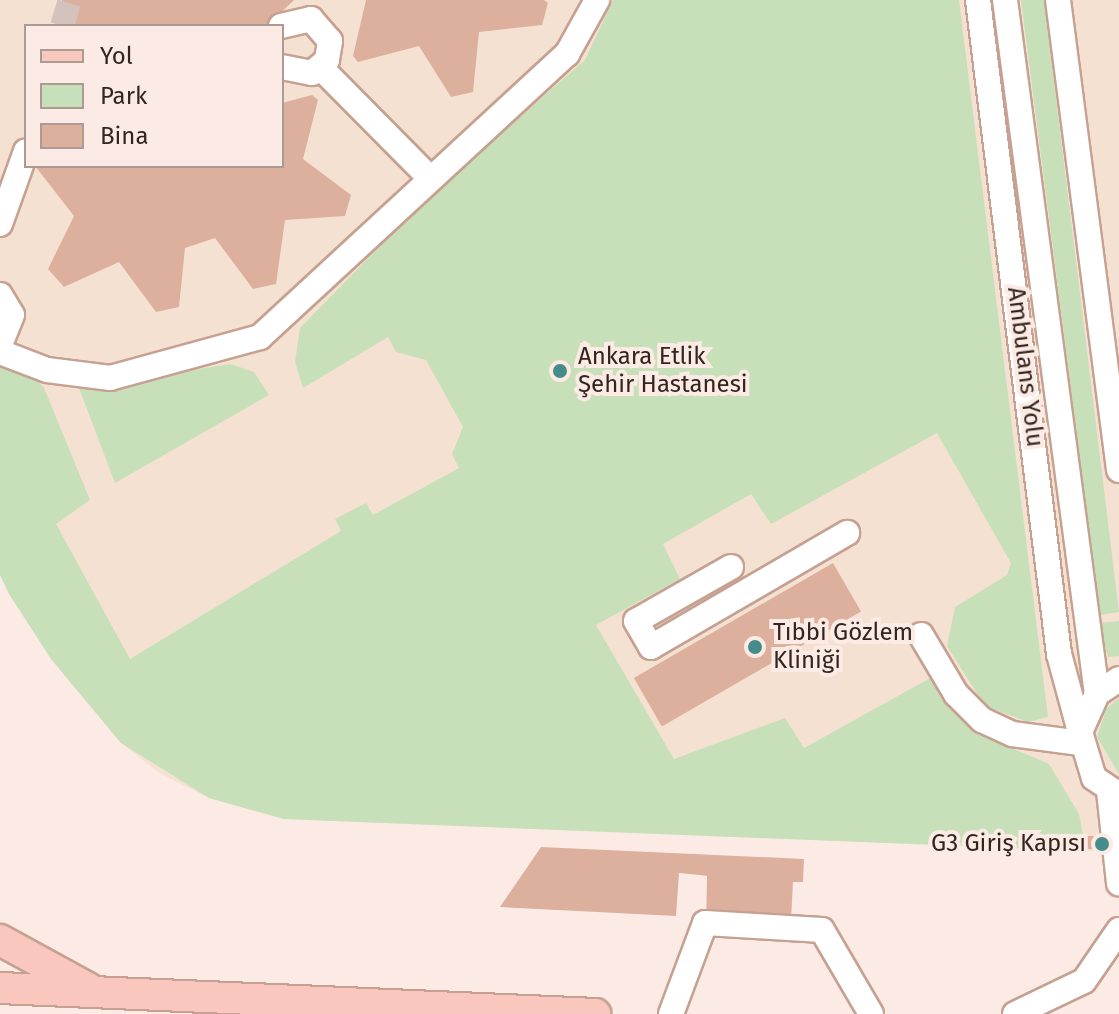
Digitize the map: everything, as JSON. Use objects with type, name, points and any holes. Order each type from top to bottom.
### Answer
[{"type":"main road","points":[[0,940],[97,993]]},
{"type":"main road","points":[[0,988],[595,1014]]},
{"type":"lane","points":[[0,352],[47,370],[110,378],[260,337],[567,54],[597,0]]},
{"type":"lane","name":"Ambulans Yolu","points":[[978,0],[1059,654],[1084,762],[1114,793]]},
{"type":"lane","points":[[921,635],[956,694],[982,720],[1012,734],[1080,738],[1097,694],[1005,0]]},
{"type":"lane","points":[[1058,0],[1119,470]]},
{"type":"lane","points":[[284,25],[302,18],[320,24],[330,41],[321,68]]},
{"type":"lane","points":[[284,68],[303,75],[321,68]]},
{"type":"lane","points":[[321,68],[430,178]]},
{"type":"lane","points":[[0,224],[24,157]]},
{"type":"lane","points":[[0,295],[12,315],[0,344]]},
{"type":"lane","points":[[731,567],[636,621],[651,647],[847,533]]},
{"type":"lane","points":[[1097,694],[1119,679]]},
{"type":"lane","points":[[1114,793],[1119,883]]},
{"type":"lane","points":[[671,1014],[705,923],[822,930],[871,1014]]},
{"type":"lane","points":[[1015,1014],[1084,981],[1119,930]]},
{"type":"shaded area","name":"Ankara Etlik Şehir Hastanesi","points":[[0,0],[1119,0],[1119,852],[284,819],[209,798],[161,774],[121,743],[51,659],[0,575]]},
{"type":"green space","points":[[613,0],[959,0],[1048,717],[1028,722],[985,706],[947,646],[955,607],[1007,575],[1011,563],[937,433],[771,524],[751,494],[663,544],[680,579],[596,625],[674,759],[785,718],[804,748],[932,677],[977,733],[1049,764],[1079,814],[1086,851],[284,819],[209,798],[121,743],[51,659],[9,594],[0,575],[0,366],[32,375],[44,388],[90,500],[56,524],[130,659],[341,531],[335,519],[366,503],[373,515],[459,468],[452,454],[463,427],[426,360],[396,352],[388,337],[303,388],[295,362],[300,328],[427,198],[585,60]]},
{"type":"green space","points":[[1021,0],[1044,0],[1119,612],[1100,615]]},
{"type":"green space","points":[[230,364],[254,372],[269,395],[115,483],[79,388]]},
{"type":"green space","points":[[1119,621],[1119,656],[1108,657],[1098,623]]},
{"type":"green space","points":[[1119,698],[1119,774],[1097,737],[1106,709]]},
{"type":"building","points":[[62,0],[294,0],[269,24],[56,24]]},
{"type":"building","points":[[366,0],[544,0],[548,3],[542,25],[479,32],[473,92],[451,97],[419,46],[358,62],[353,56]]},
{"type":"building","points":[[312,95],[318,100],[303,159],[351,195],[345,216],[285,220],[276,284],[253,289],[215,238],[185,248],[179,307],[156,312],[119,262],[64,287],[48,269],[74,216],[37,168],[284,168],[284,102]]},
{"type":"building","points":[[833,563],[861,611],[662,726],[634,678]]},
{"type":"building","name":"G3 Giriş Kapısı","points":[[1085,836],[1119,836],[1119,849],[1085,849]]},
{"type":"building","points":[[541,847],[804,859],[803,882],[793,882],[790,939],[706,934],[707,876],[700,875],[679,873],[676,916],[500,907]]},
{"type":"tunnel","points":[[63,24],[70,0]]},
{"type":"place","name":"Ankara Etlik Şehir Hastanesi","points":[[560,371]]},
{"type":"place","name":"Tıbbi Gözlem Kliniği","points":[[755,647]]},
{"type":"place","name":"G3 Giriş Kapısı","points":[[1102,844]]}]
